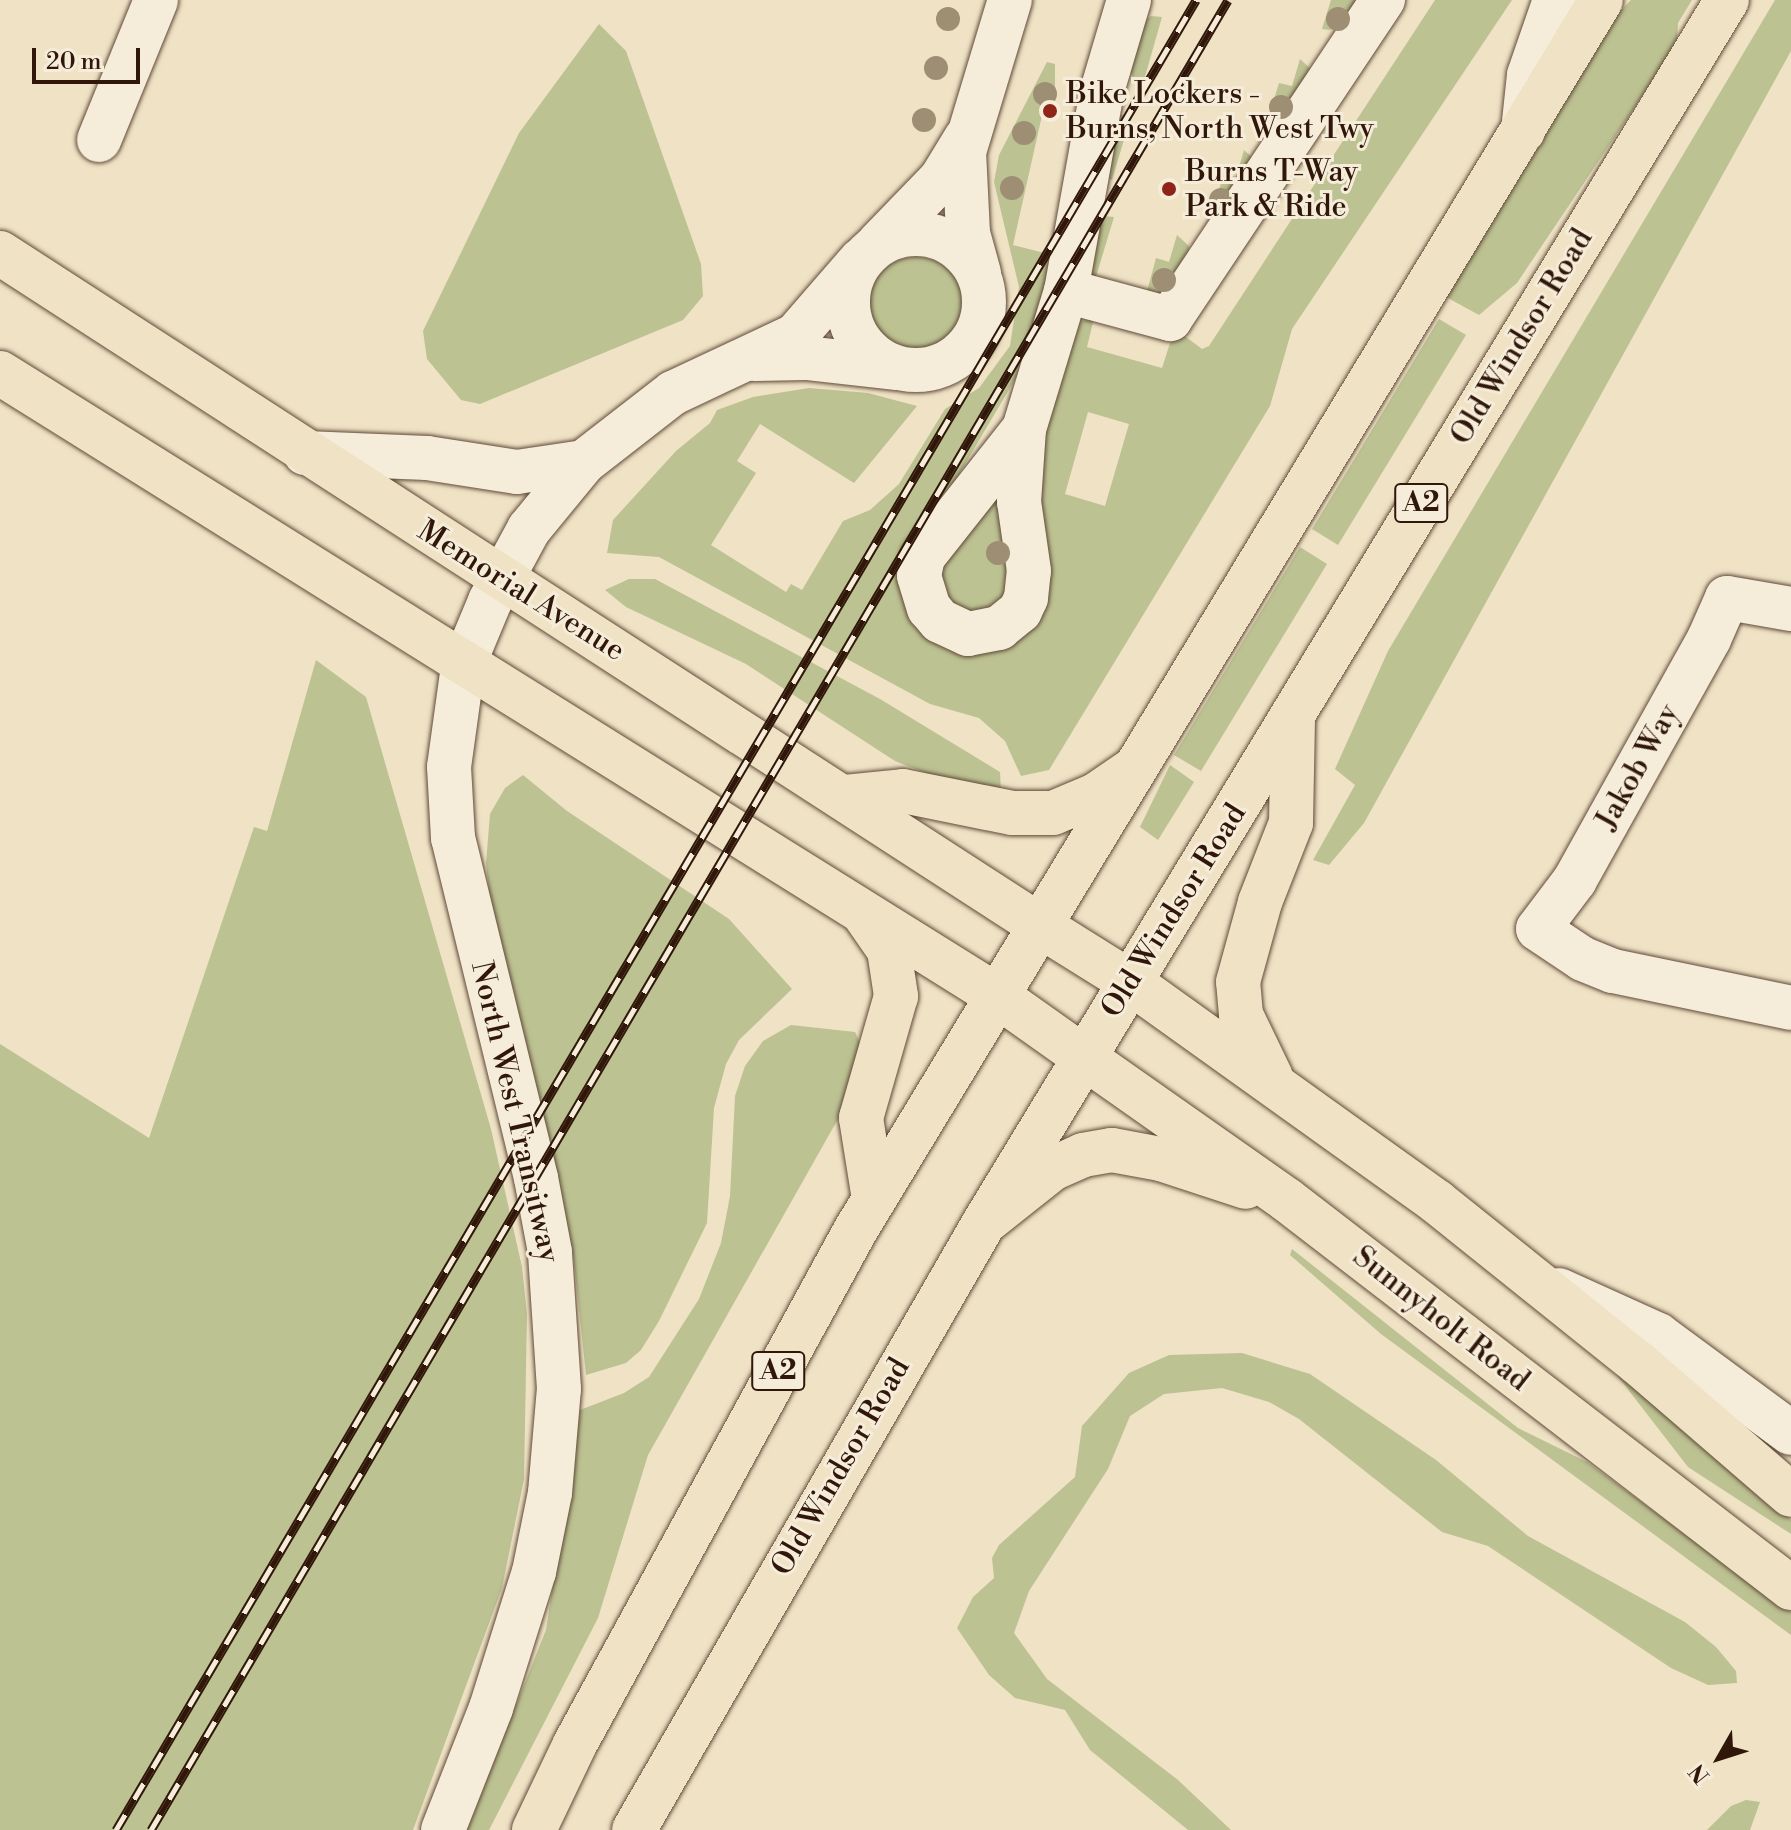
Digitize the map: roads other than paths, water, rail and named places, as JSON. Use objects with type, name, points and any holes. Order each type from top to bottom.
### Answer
[{"type":"main road","name":"A2","points":[[534,1830],[683,1543],[874,1199],[1042,927],[1134,769],[1601,0]]},
{"type":"main road","name":"Old Windsor Road","points":[[634,1830],[984,1223],[1727,0]]},
{"type":"main road","name":"Memorial Avenue","points":[[0,253],[500,579],[1130,982]]},
{"type":"main road","points":[[0,373],[463,666],[999,997]]},
{"type":"main road","points":[[1274,1082],[1241,1015],[1238,982],[1260,902],[1291,823],[1293,716]]},
{"type":"main road","points":[[845,797],[903,791],[1012,813],[1053,813],[1096,795],[1134,769]]},
{"type":"main road","points":[[866,917],[889,950],[896,988],[861,1118],[874,1199]]},
{"type":"main road","points":[[1130,982],[1274,1082],[1535,1279],[1791,1495]]},
{"type":"main road","name":"Sunnyholt Road","points":[[999,997],[1287,1200],[1791,1588]]},
{"type":"main road","points":[[984,1223],[1052,1169],[1083,1155],[1112,1150],[1161,1159],[1287,1200]]},
{"type":"street","points":[[99,140],[156,0]]},
{"type":"street","points":[[744,360],[806,358],[908,370],[941,366],[968,346],[983,316],[981,282],[965,208],[963,168],[969,132],[1010,0]]},
{"type":"street","points":[[1024,429],[1066,291],[1102,91],[1129,0]]},
{"type":"street","points":[[1066,291],[1170,319],[1383,0]]},
{"type":"street","points":[[1523,131],[1529,75],[1555,0]]},
{"type":"street","points":[[305,453],[427,458],[517,472],[584,462],[673,393],[796,335],[814,320],[868,254],[941,179],[969,132]]},
{"type":"street","points":[[908,370],[876,357],[854,331],[848,295],[868,254],[909,233],[928,234],[961,251],[981,282]]},
{"type":"street","name":"North West Transitway","points":[[443,1830],[491,1708],[534,1572],[550,1493],[559,1389],[559,1336],[536,1178],[453,838],[449,767],[463,666],[500,579],[543,509],[584,462]]},
{"type":"street","name":"Jakob Way","points":[[1791,609],[1727,598],[1705,647],[1575,880],[1538,929],[1583,959],[1613,971],[1791,1008]]},
{"type":"street","points":[[1535,1279],[1658,1335],[1791,1433]]},
{"type":"street","points":[[1712,1527],[1791,1563]]},
{"type":"railway","points":[[116,1830],[1196,0]]},
{"type":"railway","points":[[151,1830],[1228,0]]},
{"type":"place","name":"Bike Lockers - Burns, North West Twy","points":[[1050,111]]},
{"type":"place","name":"Burns T-Way Park & Ride","points":[[1169,189]]}]
